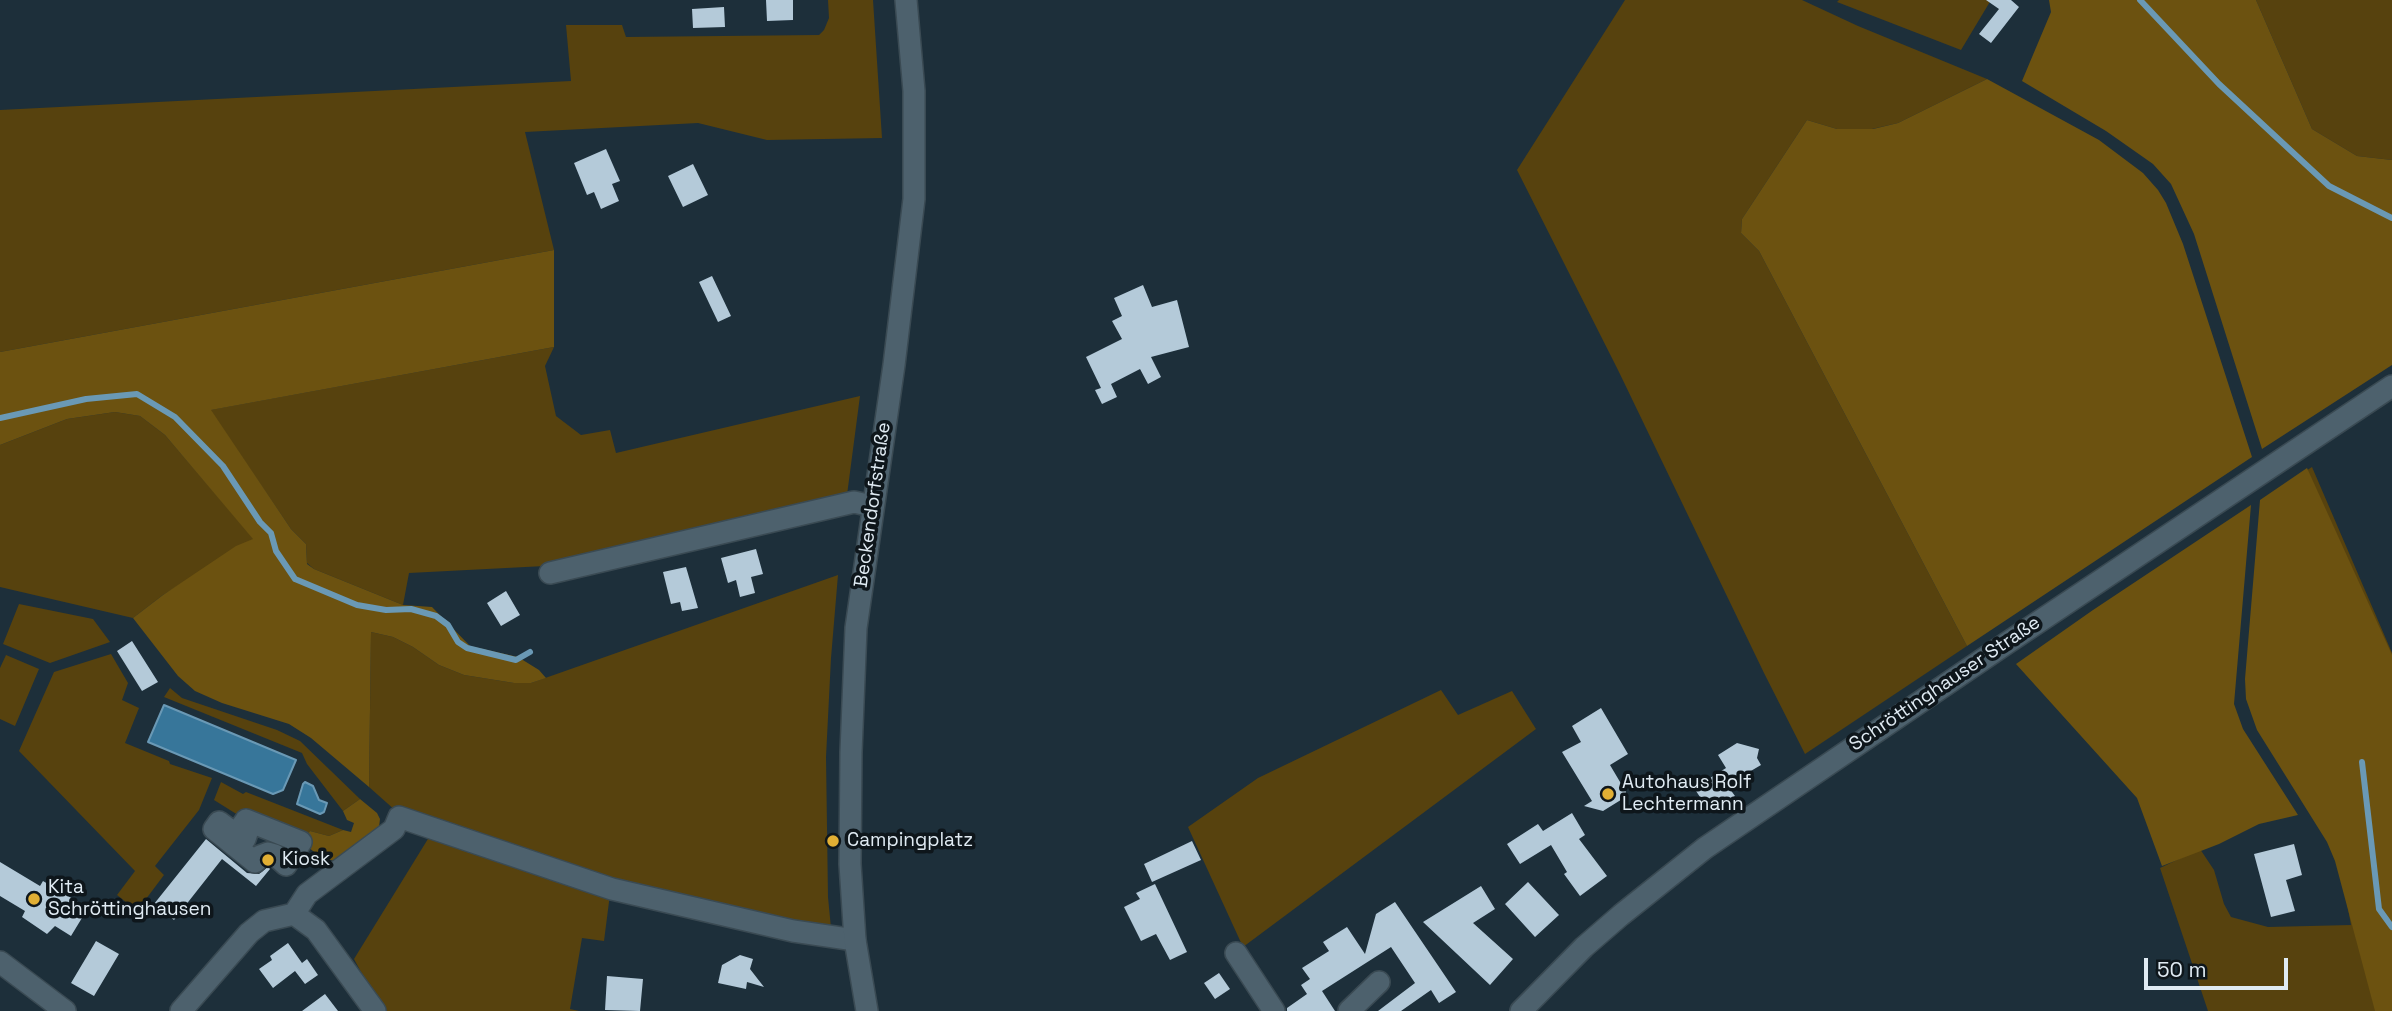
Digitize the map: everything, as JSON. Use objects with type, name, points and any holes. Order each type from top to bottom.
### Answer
[{"type":"street","name":"Beckendorfstraße","points":[[867,1011],[855,940],[850,864],[853,697],[856,628],[894,365],[914,199],[914,91],[906,0]]},
{"type":"street","name":"Schröttinghauser Straße","points":[[1521,1011],[1584,947],[1704,848],[2392,386]]},
{"type":"street","points":[[550,573],[854,502],[872,506]]},
{"type":"street","points":[[294,914],[307,894],[394,829],[398,817],[612,889],[793,931],[855,940]]},
{"type":"street","points":[[181,1011],[249,933],[264,921],[294,914],[316,930],[376,1011]]},
{"type":"street","points":[[1236,953],[1274,1011]]},
{"type":"street","points":[[0,962],[65,1011]]},
{"type":"street","points":[[1349,1011],[1379,982]]},
{"type":"shaded area","points":[[828,0],[873,0],[882,138],[767,140],[698,123],[525,132],[554,250],[0,352],[0,110],[571,81],[566,25],[622,25],[626,37],[819,35],[829,18]]},
{"type":"shaded area","points":[[1625,0],[1802,0],[1987,79],[1898,123],[1872,129],[1837,129],[1807,120],[1742,219],[1741,233],[1759,251],[1967,646],[1805,754],[1618,370],[1517,170]]},
{"type":"shaded area","points":[[1991,0],[1961,50],[1837,2]]},
{"type":"shaded area","points":[[2049,0],[2256,0],[2312,129],[2357,156],[2392,160],[2392,365],[2262,449],[2194,234],[2171,184],[2153,164],[2106,131],[2022,81],[2051,12]]},
{"type":"shaded area","points":[[2256,0],[2392,0],[2392,160],[2357,156],[2312,129]]},
{"type":"shaded area","points":[[1987,79],[2099,140],[2143,173],[2158,190],[2183,244],[2252,457],[1967,646],[1759,251],[1741,233],[1742,219],[1807,120],[1837,129],[1873,129],[1898,123]]},
{"type":"shaded area","points":[[554,250],[554,347],[211,410],[291,529],[306,544],[307,564],[403,605],[432,607],[470,646],[518,657],[539,670],[546,678],[531,683],[514,683],[464,675],[439,665],[393,637],[371,632],[369,787],[311,738],[289,724],[222,703],[195,691],[178,676],[133,618],[236,546],[253,539],[165,435],[140,416],[115,412],[67,419],[0,445],[0,352]]},
{"type":"shaded area","points":[[554,347],[545,366],[556,416],[581,435],[610,430],[616,453],[860,396],[847,495],[545,566],[409,573],[403,605],[314,569],[307,563],[306,544],[291,529],[210,410]]},
{"type":"shaded area","points":[[115,412],[140,416],[165,435],[254,539],[163,595],[133,618],[0,587],[0,445],[67,419]]},
{"type":"shaded area","points":[[2312,467],[2392,653],[2392,1011],[2208,1011],[2160,868],[2200,849],[2214,870],[2224,904],[2231,917],[2268,927],[2351,925],[2271,493]]},
{"type":"shaded area","points":[[2307,468],[2392,655],[2392,1011],[2375,1011],[2335,861],[2327,842],[2257,730],[2246,699],[2245,679],[2260,500]]},
{"type":"shaded area","points":[[2251,505],[2234,704],[2243,729],[2298,815],[2259,824],[2219,844],[2162,866],[2137,798],[2016,664]]},
{"type":"shaded area","points":[[838,575],[826,757],[831,928],[612,886],[396,811],[369,787],[371,632],[393,637],[439,665],[464,675],[531,683]]},
{"type":"shaded area","points":[[19,604],[93,619],[110,642],[50,663],[3,644]]},
{"type":"shaded area","points":[[111,654],[128,683],[122,700],[139,708],[125,743],[169,761],[170,764],[212,778],[199,810],[155,866],[164,875],[137,911],[117,895],[135,871],[19,751],[54,672]]},
{"type":"shaded area","points":[[6,655],[39,669],[15,726],[0,719],[0,668]]},
{"type":"shaded area","points":[[170,688],[182,698],[277,730],[300,741],[360,799],[343,811],[307,764],[302,753],[164,697]]},
{"type":"shaded area","points":[[1441,690],[1458,715],[1512,691],[1536,729],[1243,947],[1188,827],[1258,778]]},
{"type":"shaded area","points":[[221,782],[243,794],[246,792],[343,830],[329,836],[310,831],[302,841],[238,815],[214,800]]},
{"type":"shaded area","points":[[360,799],[377,813],[380,819],[379,827],[373,835],[334,861],[321,857],[301,842],[310,831],[329,836],[343,830],[351,832],[354,823],[347,820],[343,811]]},
{"type":"shaded area","points":[[431,834],[610,894],[604,941],[582,938],[570,1009],[579,1011],[387,1011],[368,985],[354,959]]},
{"type":"water","points":[[164,705],[296,760],[283,790],[273,794],[148,742]]},
{"type":"water","points":[[305,782],[313,786],[319,800],[327,803],[324,812],[320,814],[297,804]]},
{"type":"building","points":[[766,0],[793,0],[793,20],[767,21]]},
{"type":"building","points":[[1986,0],[2011,0],[2019,7],[1991,43],[1979,34],[1999,9]]},
{"type":"building","points":[[724,7],[725,27],[693,28],[692,9]]},
{"type":"building","points":[[606,149],[620,181],[612,184],[619,201],[601,209],[594,192],[587,195],[574,163]]},
{"type":"building","points":[[693,164],[708,195],[683,207],[668,176]]},
{"type":"building","points":[[712,276],[731,316],[718,322],[699,282]]},
{"type":"building","points":[[1143,285],[1152,307],[1177,300],[1189,347],[1151,357],[1161,377],[1148,384],[1140,369],[1111,384],[1117,397],[1102,404],[1095,390],[1101,388],[1086,357],[1122,339],[1112,321],[1122,316],[1114,298]]},
{"type":"building","points":[[756,549],[763,574],[751,577],[755,593],[740,597],[736,580],[728,583],[721,558]]},
{"type":"building","points":[[686,567],[698,608],[682,611],[680,602],[671,604],[663,572]]},
{"type":"building","points":[[506,591],[520,615],[501,626],[487,603]]},
{"type":"building","points":[[132,641],[158,682],[142,691],[117,651]]},
{"type":"building","points":[[1601,708],[1628,754],[1610,765],[1626,792],[1624,798],[1603,811],[1584,806],[1592,801],[1562,752],[1581,742],[1572,726]]},
{"type":"building","points":[[1737,743],[1759,749],[1757,758],[1761,765],[1727,785],[1735,796],[1710,812],[1694,788],[1726,768],[1718,755]]},
{"type":"building","points":[[1572,813],[1585,835],[1579,839],[1607,876],[1580,896],[1564,874],[1567,872],[1551,845],[1520,864],[1507,844],[1538,824],[1543,831]]},
{"type":"building","points":[[206,839],[247,873],[259,874],[268,867],[270,869],[256,886],[222,859],[174,920],[154,904]]},
{"type":"building","points":[[1192,841],[1201,860],[1152,882],[1144,864]]},
{"type":"building","points":[[2294,844],[2302,875],[2286,880],[2295,911],[2271,917],[2254,854]]},
{"type":"building","name":"Kita Schröttinghausen","points":[[0,862],[40,886],[43,881],[88,908],[71,936],[55,926],[47,934],[22,917],[25,911],[0,896]]},
{"type":"building","points":[[1528,882],[1559,915],[1535,937],[1505,904]]},
{"type":"building","points":[[1155,884],[1187,952],[1170,960],[1156,934],[1141,941],[1124,907],[1140,899],[1136,893]]},
{"type":"building","points":[[1481,886],[1495,909],[1473,923],[1513,959],[1490,985],[1423,922]]},
{"type":"building","points":[[1395,902],[1456,992],[1439,1003],[1431,990],[1401,1011],[1378,1011],[1415,983],[1391,947],[1322,991],[1335,1011],[1287,1011],[1287,1008],[1307,994],[1301,985],[1310,979],[1302,968],[1329,951],[1323,942],[1347,927],[1365,954],[1376,914]]},
{"type":"building","points":[[96,941],[119,954],[94,996],[71,983]]},
{"type":"building","points":[[288,943],[302,963],[307,959],[318,975],[305,984],[295,971],[273,988],[259,969],[272,960],[270,956]]},
{"type":"building","points":[[740,955],[753,959],[750,969],[764,987],[747,982],[746,989],[718,983],[722,965]]},
{"type":"building","points":[[1219,973],[1230,989],[1215,999],[1204,983]]},
{"type":"building","points":[[607,976],[643,979],[640,1011],[605,1010]]},
{"type":"building","points":[[325,994],[338,1011],[302,1011]]},
{"type":"waterway","points":[[2140,0],[2219,84],[2329,186],[2392,218]]},
{"type":"waterway","points":[[0,418],[86,399],[137,394],[175,417],[223,466],[260,522],[271,533],[276,551],[295,579],[357,605],[386,610],[411,609],[436,616],[448,625],[458,642],[467,648],[516,660],[530,652]]},
{"type":"waterway","points":[[2362,762],[2379,909],[2392,927]]},
{"type":"place","name":"Autohaus Rolf Lechtermann","points":[[1608,794]]},
{"type":"place","name":"Campingplatz","points":[[833,841]]},
{"type":"place","name":"Kiosk","points":[[268,860]]},
{"type":"place","name":"Kita Schröttinghausen","points":[[34,899]]}]
